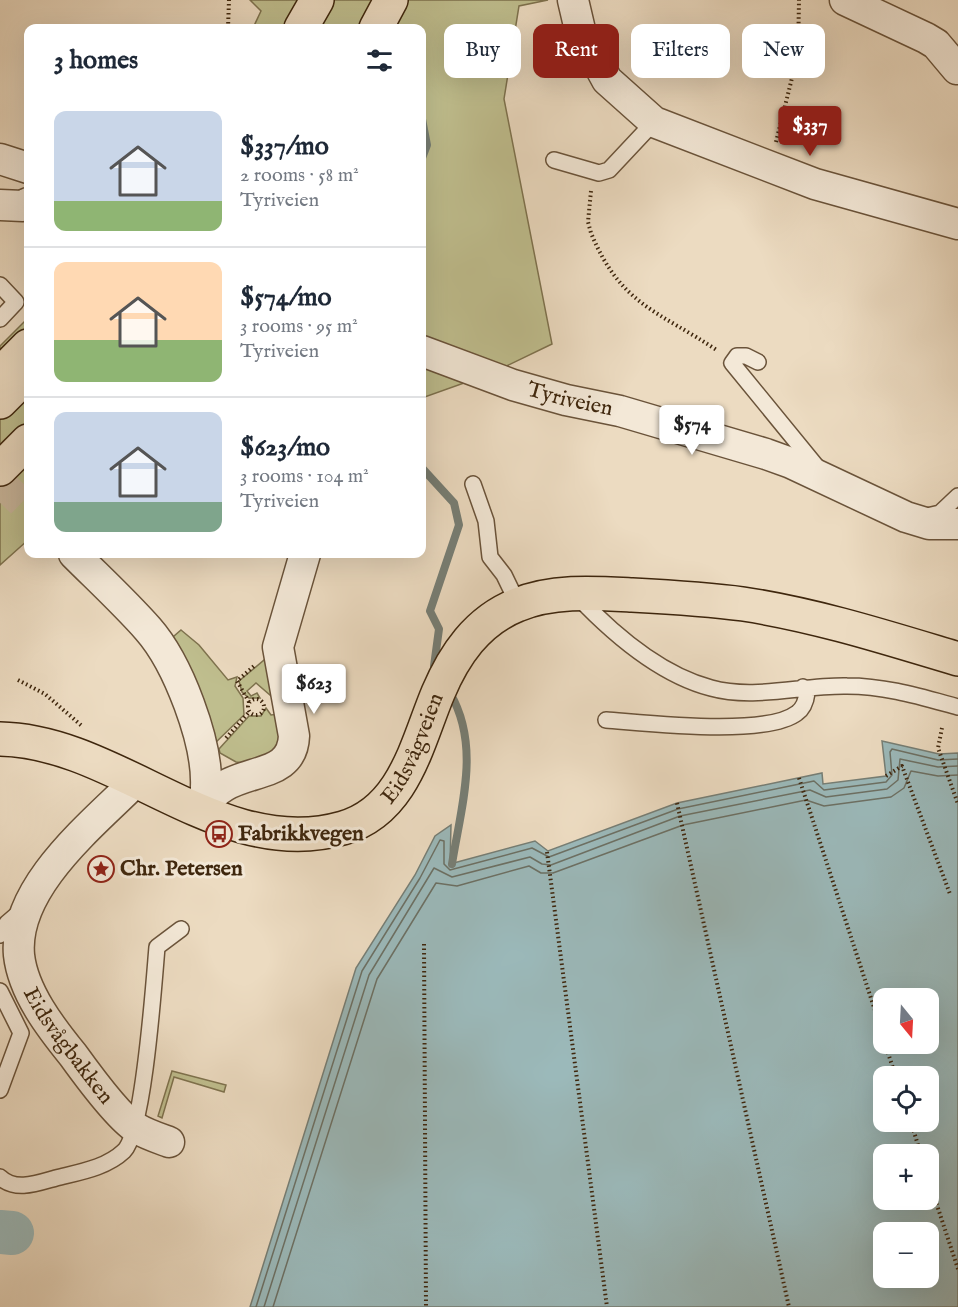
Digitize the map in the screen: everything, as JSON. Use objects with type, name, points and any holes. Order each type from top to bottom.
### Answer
[{"type":"main road","points":[[303,24],[317,0]]},
{"type":"main road","points":[[378,24],[391,0]]},
{"type":"main road","points":[[0,374],[24,350]]},
{"type":"main road","points":[[0,402],[24,378]]},
{"type":"main road","points":[[0,469],[24,445]]},
{"type":"main road","name":"Eidsvågveien","points":[[0,739],[57,747],[96,761],[136,782],[242,826],[282,832],[316,832],[345,827],[369,815],[390,798],[406,774],[443,681],[460,649],[488,622],[518,604],[575,593],[676,597],[744,604],[852,628],[958,659]]},
{"type":"street","points":[[573,0],[580,30],[607,80],[654,122],[815,184],[958,224]]},
{"type":"street","points":[[845,0],[936,44],[957,69]]},
{"type":"street","points":[[0,159],[24,167]]},
{"type":"street","points":[[0,205],[24,205]]},
{"type":"street","name":"Tyriveien","points":[[426,352],[513,385],[721,440],[790,463],[906,517],[929,524],[958,524]]},
{"type":"street","points":[[78,558],[150,631],[167,657],[198,736],[206,780],[201,810]]},
{"type":"street","points":[[201,810],[216,789],[236,779],[279,767],[294,747],[278,647],[304,558]]},
{"type":"street","name":"Eidsvågbakken","points":[[136,782],[69,844],[33,900],[22,925],[19,956],[30,990],[52,1030],[97,1086],[134,1127],[169,1142]]},
{"type":"lane","points":[[554,160],[595,172],[609,170],[654,122]]},
{"type":"lane","points":[[0,285],[16,302],[0,319]]},
{"type":"lane","points":[[732,363],[737,356],[746,356],[758,362]]},
{"type":"lane","name":"Tyriveien","points":[[732,363],[823,478]]},
{"type":"lane","points":[[473,484],[486,521],[490,557],[504,575],[518,604]]},
{"type":"lane","points":[[906,517],[940,513],[958,496]]},
{"type":"lane","points":[[575,593],[606,625],[640,652],[685,679],[711,688],[738,693],[803,687],[849,686],[902,690],[958,707]]},
{"type":"lane","points":[[606,720],[719,726],[768,724],[788,718],[803,708],[807,693],[803,687]]},
{"type":"lane","points":[[0,936],[7,923],[33,900]]},
{"type":"lane","points":[[0,1177],[15,1186],[33,1185],[104,1164],[126,1149],[134,1127],[149,1047],[158,947],[181,929]]},
{"type":"lane","points":[[0,992],[21,1034],[0,1090]]},
{"type":"path","points":[[228,24],[229,0]]},
{"type":"path","points":[[769,166],[798,54],[799,0]]},
{"type":"path","points":[[595,172],[588,222],[596,244],[626,291],[649,310],[716,349],[732,363]]},
{"type":"path","points":[[249,702],[253,699],[261,700],[263,710],[260,714],[251,714],[248,709],[249,702],[237,681],[253,667]]},
{"type":"path","points":[[942,728],[938,748],[958,804]]},
{"type":"path","points":[[886,776],[902,766],[950,894]]},
{"type":"path","points":[[799,778],[873,1004]]},
{"type":"path","points":[[676,803],[789,1307]]},
{"type":"path","points":[[548,852],[607,1307]]},
{"type":"path","points":[[424,944],[426,1307]]},
{"type":"path","points":[[939,1210],[958,1269]]},
{"type":"shaded area","points":[[250,0],[548,0],[519,6],[516,24],[444,24],[444,78],[507,78],[504,99],[552,344],[492,373],[426,397],[426,24],[255,24],[261,11]]},
{"type":"shaded area","points":[[24,322],[24,544],[0,565],[0,346]]},
{"type":"shaded area","points":[[181,630],[199,645],[228,680],[237,677],[235,686],[243,698],[244,715],[214,744],[166,643]]},
{"type":"shaded area","points":[[270,655],[277,701],[256,683],[247,691],[251,696],[257,693],[260,698],[249,698],[242,692],[239,681]]},
{"type":"shaded area","points":[[266,708],[271,715],[279,714],[283,746],[253,764],[236,762],[220,753],[219,749],[249,716],[261,716]]},
{"type":"shaded area","points":[[172,1071],[226,1085],[224,1092],[174,1077],[162,1118],[158,1116]]},
{"type":"water","points":[[882,741],[939,754],[958,753],[958,1307],[250,1307],[356,968],[415,875],[435,836],[451,825],[450,864],[535,841],[548,851],[677,803],[822,773],[823,784],[886,776]]},
{"type":"waterway","points":[[426,140],[426,148]]},
{"type":"waterway","points":[[426,472],[454,503],[459,525],[430,611],[439,629],[434,666],[436,670]]},
{"type":"waterway","points":[[450,693],[465,734],[467,755],[463,799],[452,864]]},
{"type":"waterway","points":[[0,1232],[12,1233]]},
{"type":"tunnel","points":[[0,482],[24,505]]},
{"type":"place","name":"Fabrikkvegen","points":[[219,834]]},
{"type":"place","name":"Chr. Petersen","points":[[101,869]]}]
